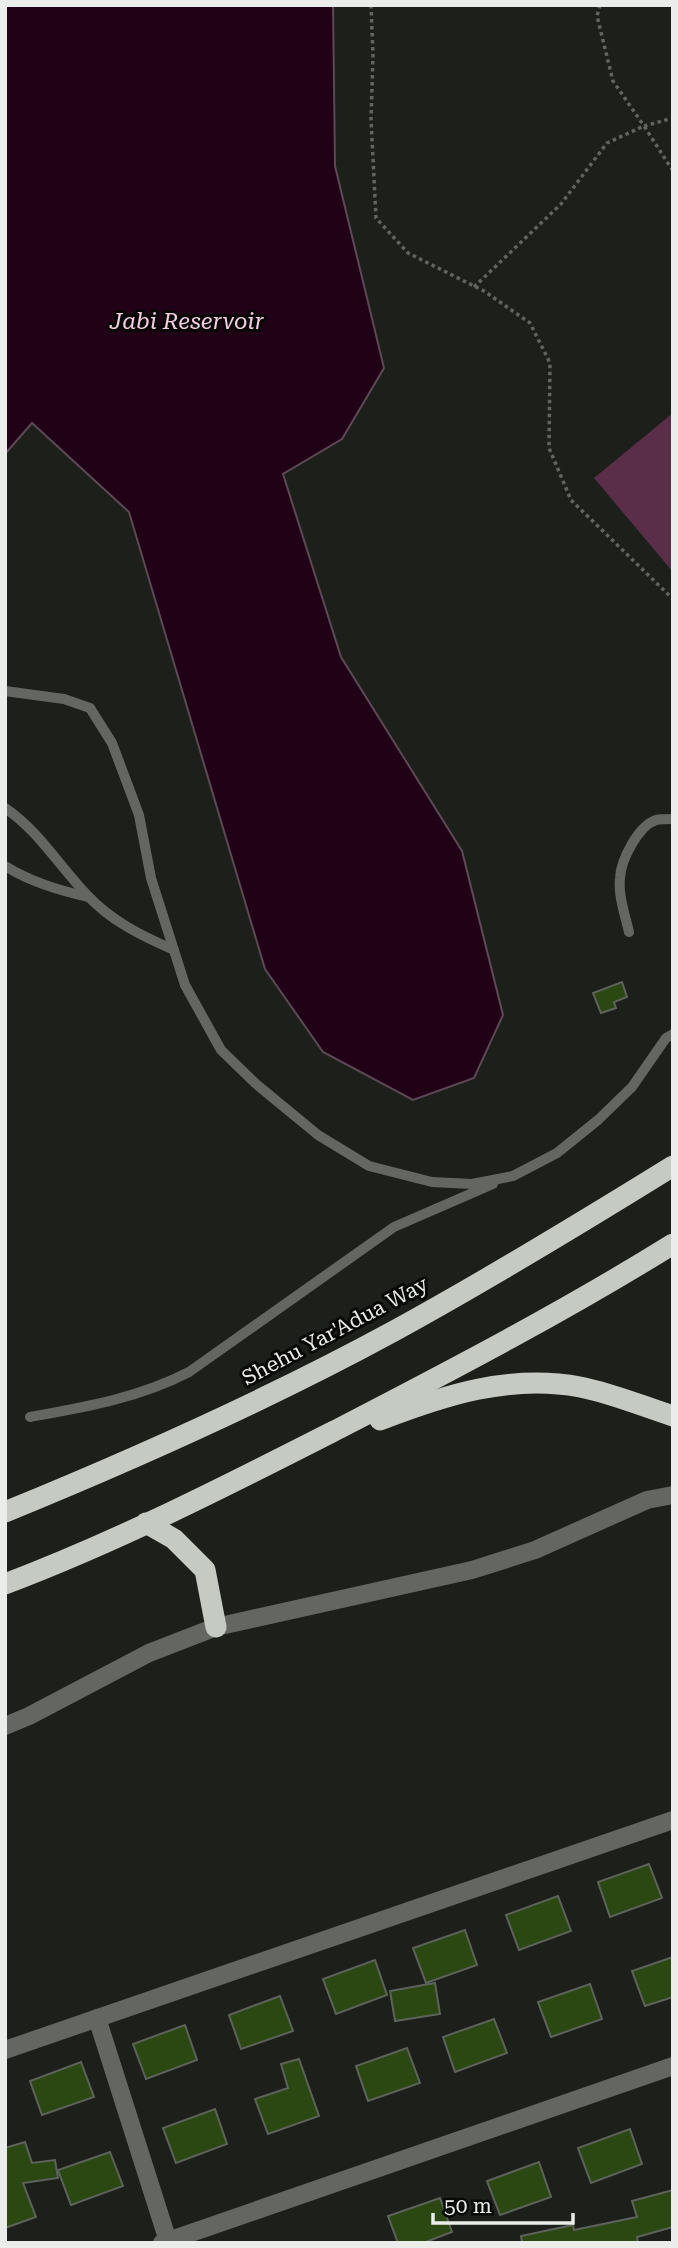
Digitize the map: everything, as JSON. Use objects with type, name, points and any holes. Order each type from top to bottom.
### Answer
[{"type":"highway","points":[[628,1194],[673,1156]]},
{"type":"highway","name":"Shehu Yar'Adua Way","points":[[5,1512],[173,1440],[394,1331],[673,1166]]},
{"type":"highway","points":[[5,1584],[174,1512],[289,1454],[508,1341],[673,1244]]},
{"type":"highway","points":[[289,1454],[418,1405],[498,1385],[525,1382],[579,1387],[673,1416]]},
{"type":"highway","points":[[146,1523],[174,1539],[205,1570],[216,1627]]},
{"type":"street","points":[[5,1726],[149,1653],[216,1627],[472,1570],[535,1550],[647,1500],[673,1495]]},
{"type":"street","points":[[5,2050],[673,1820]]},
{"type":"street","points":[[97,2018],[165,2242],[673,2066]]},
{"type":"lane","points":[[5,691],[64,699],[90,708],[112,743],[139,815],[151,878],[185,985],[221,1050],[318,1135],[369,1166],[432,1182],[472,1184],[513,1176]]},
{"type":"lane","points":[[5,808],[25,821],[88,897],[130,930],[174,950]]},
{"type":"lane","points":[[629,932],[621,898],[620,877],[628,850],[637,835],[654,821],[673,819]]},
{"type":"lane","points":[[5,866],[26,878],[55,889],[88,897]]},
{"type":"lane","points":[[30,1417],[103,1404],[166,1384],[189,1372],[394,1227],[513,1176],[557,1153],[598,1120],[632,1087],[666,1038],[673,1034]]},
{"type":"path","points":[[371,5],[371,118],[376,218],[408,253],[474,286],[530,323],[550,363],[549,448],[571,500],[673,599]]},
{"type":"path","points":[[600,5],[597,16],[613,81],[673,171]]},
{"type":"path","points":[[474,286],[561,204],[607,143],[645,126],[673,118]]},
{"type":"shaded area","points":[[673,413],[673,572],[594,478]]},
{"type":"water","name":"Jabi Reservoir","points":[[5,5],[333,5],[335,166],[384,368],[342,439],[283,474],[341,657],[462,851],[503,1015],[474,1078],[413,1100],[323,1052],[265,969],[129,512],[32,423],[5,454]]},
{"type":"building","points":[[622,982],[627,997],[614,1002],[616,1008],[601,1013],[593,993]]},
{"type":"building","points":[[649,1864],[662,1898],[610,1917],[598,1882]]},
{"type":"building","points":[[558,1896],[571,1931],[519,1950],[506,1915]]},
{"type":"building","points":[[465,1930],[477,1965],[426,1983],[413,1948]]},
{"type":"building","points":[[673,1957],[673,1997],[645,2006],[632,1971]]},
{"type":"building","points":[[375,1960],[387,1995],[336,2014],[323,1979]]},
{"type":"building","points":[[435,1983],[440,2014],[395,2021],[390,1991]]},
{"type":"building","points":[[590,1984],[602,2019],[551,2037],[538,2002]]},
{"type":"building","points":[[280,1996],[293,2031],[241,2049],[229,2015]]},
{"type":"building","points":[[494,2019],[507,2053],[455,2072],[443,2037]]},
{"type":"building","points":[[185,2025],[197,2060],[146,2079],[133,2044]]},
{"type":"building","points":[[407,2048],[420,2083],[368,2101],[356,2066]]},
{"type":"building","points":[[299,2059],[319,2116],[268,2134],[255,2099],[288,2088],[281,2064]]},
{"type":"building","points":[[81,2062],[94,2097],[42,2115],[30,2081]]},
{"type":"building","points":[[215,2109],[227,2144],[176,2163],[163,2128]]},
{"type":"building","points":[[630,2129],[642,2164],[591,2183],[578,2148]]},
{"type":"building","points":[[25,2142],[32,2163],[55,2160],[58,2178],[23,2183],[36,2217],[5,2228],[5,2148]]},
{"type":"building","points":[[110,2152],[123,2186],[71,2205],[58,2170]]},
{"type":"building","points":[[539,2162],[551,2197],[500,2215],[487,2181]]},
{"type":"building","points":[[673,2190],[673,2227],[637,2237],[638,2243],[522,2243],[521,2236],[573,2225],[574,2230],[637,2217],[632,2201]]},
{"type":"building","points":[[440,2198],[452,2232],[423,2243],[398,2243],[388,2216]]}]
